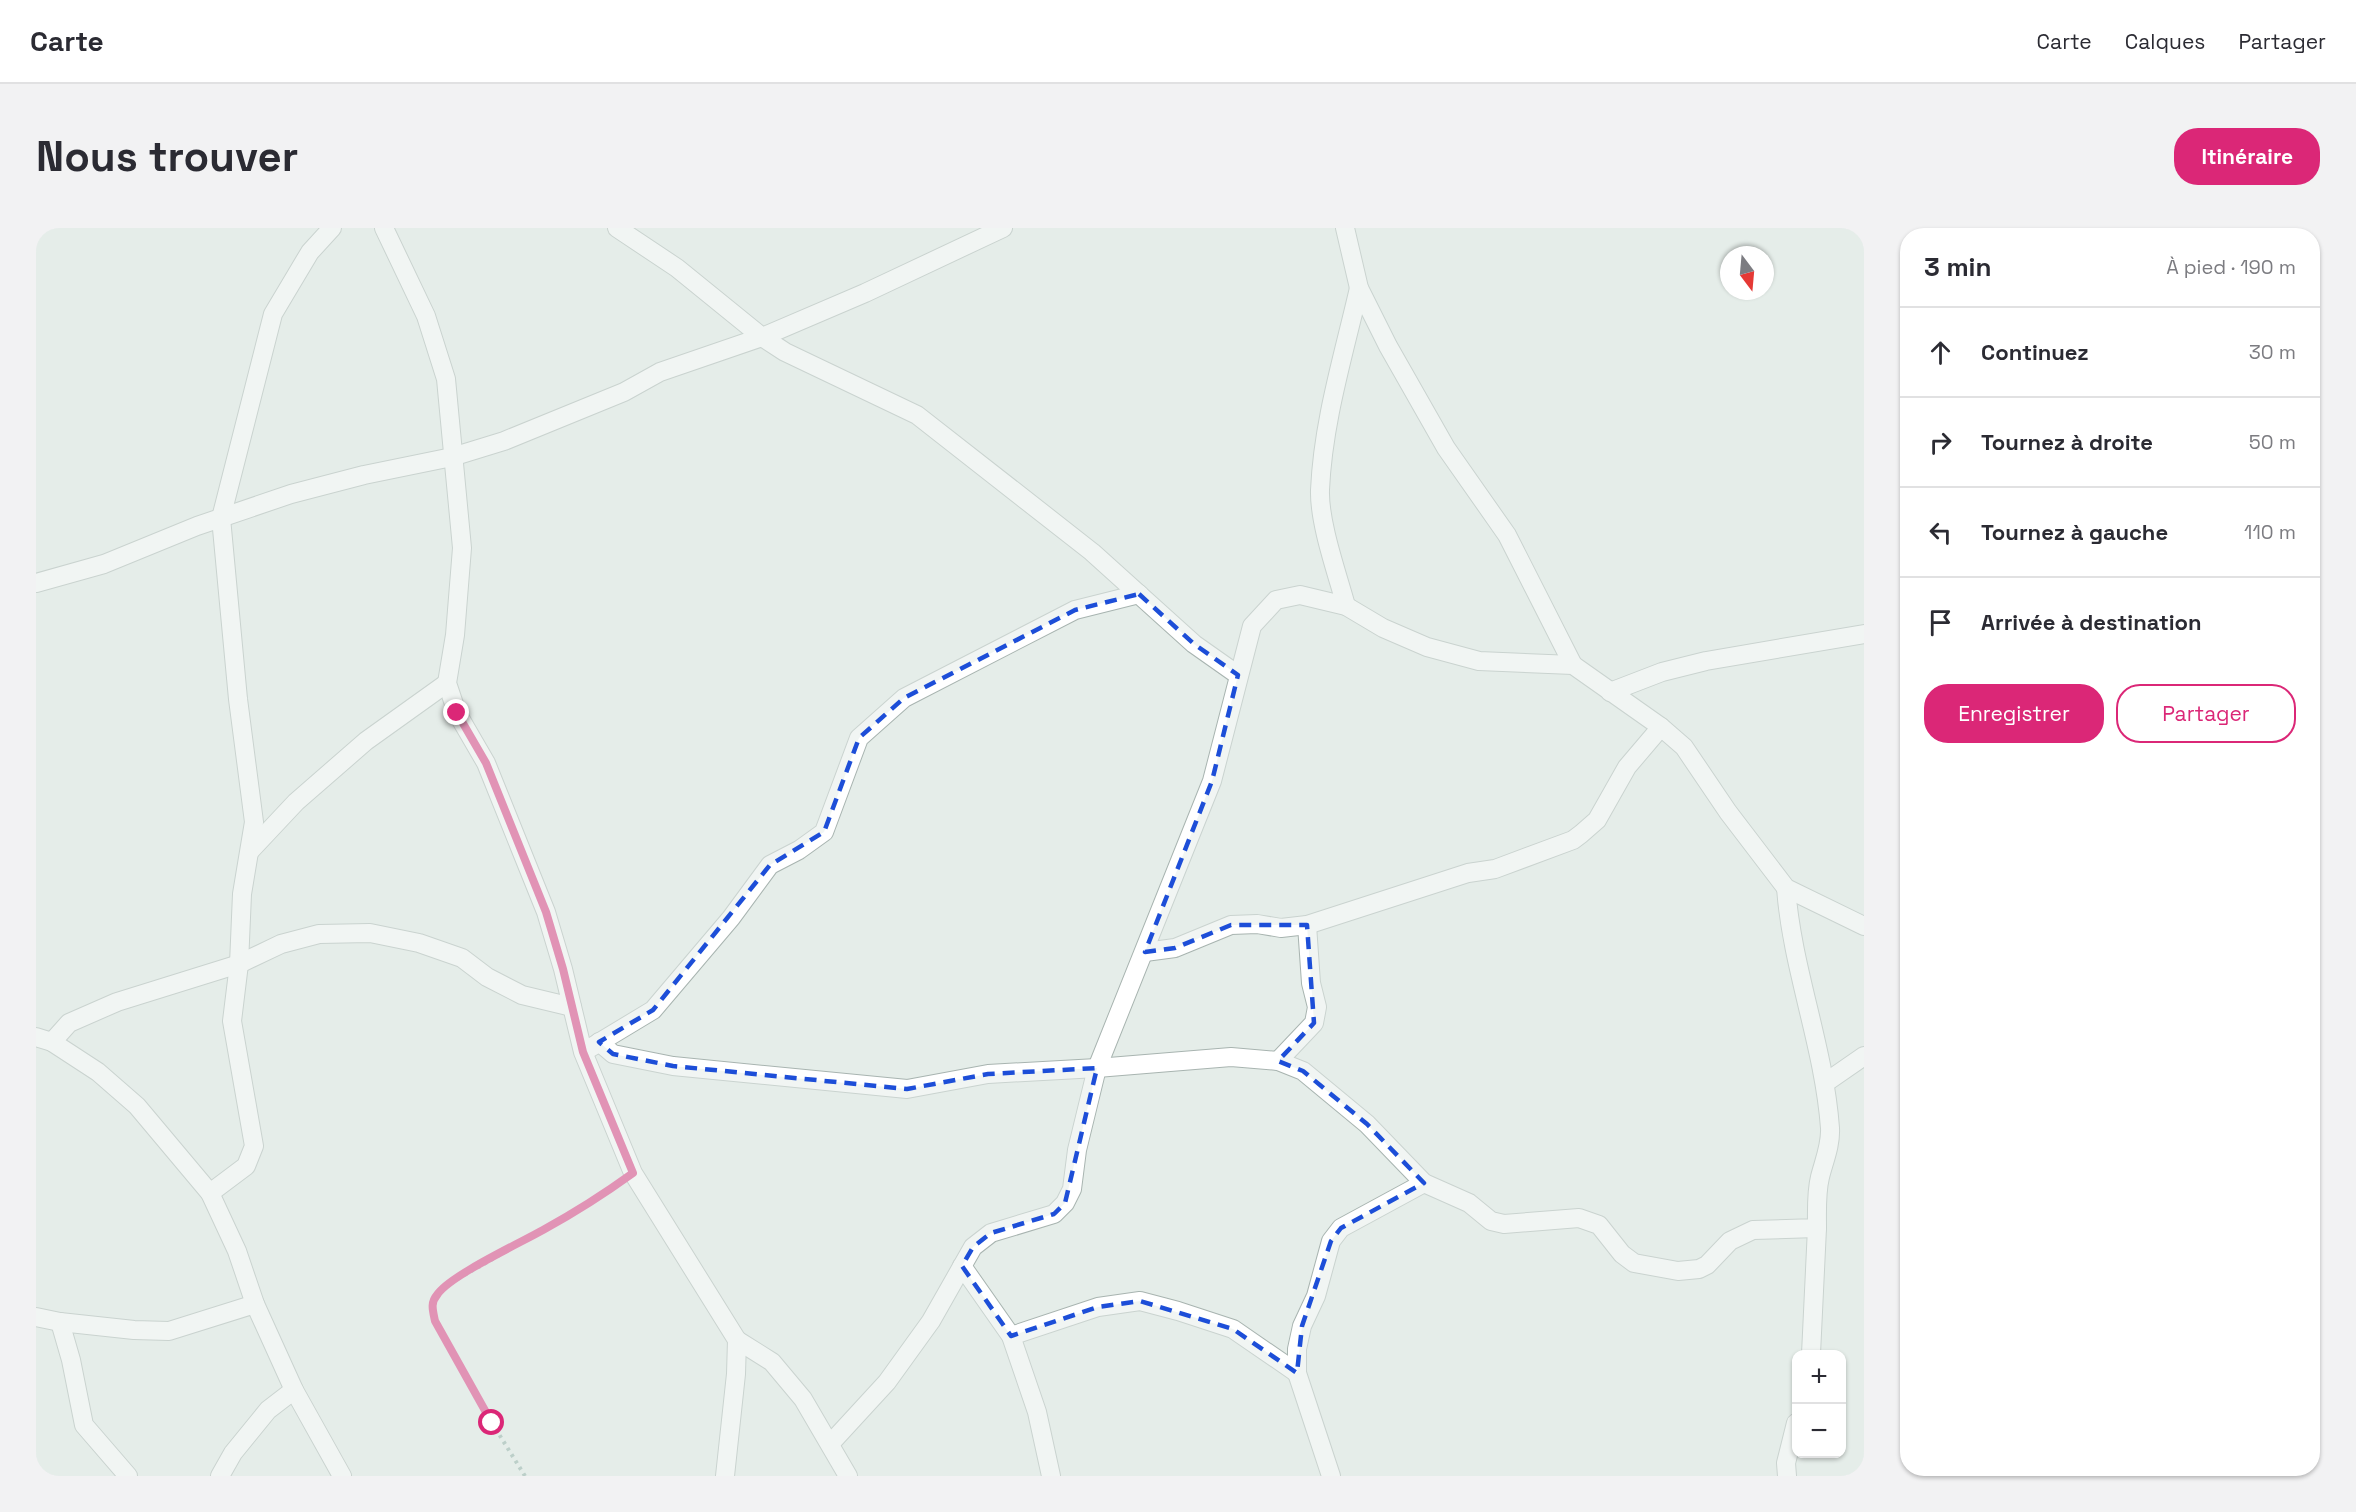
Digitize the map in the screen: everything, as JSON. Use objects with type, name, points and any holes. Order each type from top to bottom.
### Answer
[{"type":"street","points":[[210,1193],[246,1166],[254,1146],[232,1022],[239,964],[242,894],[254,822],[238,699],[221,518],[273,314],[310,252],[332,228]]},
{"type":"street","points":[[384,228],[426,316],[446,379],[462,548],[455,635],[447,683],[457,713],[486,763],[546,912],[583,1052],[633,1173],[737,1340],[772,1362],[803,1399],[848,1476]]},
{"type":"street","points":[[617,228],[677,268],[762,337],[785,351],[917,415],[1092,552],[1194,644],[1238,675]]},
{"type":"street","points":[[36,583],[104,564],[221,518],[291,494],[364,475],[452,457],[504,441],[624,392],[660,372],[762,337],[864,293],[1003,228]]},
{"type":"street","points":[[1345,228],[1359,288],[1388,346],[1440,438],[1507,535],[1573,666],[1661,727],[1684,747],[1728,812],[1786,888],[1864,926]]},
{"type":"street","points":[[1346,606],[1328,542],[1320,492],[1330,413],[1359,288]]},
{"type":"street","points":[[583,1052],[653,1010],[731,918],[770,865],[799,850],[824,832],[859,738],[904,698],[1075,610],[1139,594]]},
{"type":"street","points":[[830,1444],[887,1382],[931,1321],[973,1247],[991,1233],[1054,1214],[1065,1203],[1072,1189],[1077,1150],[1097,1068],[1212,781],[1252,626],[1276,600],[1300,595],[1346,606],[1383,628],[1427,646],[1479,661],[1573,666]]},
{"type":"street","points":[[1610,692],[1662,672],[1706,661],[1864,634]]},
{"type":"street","points":[[250,851],[296,802],[366,741],[447,683]]},
{"type":"street","points":[[1145,952],[1175,948],[1231,925],[1257,924],[1281,928],[1307,925],[1468,873],[1495,869],[1573,840],[1597,820],[1627,767],[1661,727]]},
{"type":"street","points":[[1786,888],[1789,926],[1826,1083],[1831,1131],[1819,1179],[1811,1350]]},
{"type":"street","points":[[1278,1061],[1314,1023],[1317,1007],[1311,983],[1307,925]]},
{"type":"street","points":[[342,1476],[294,1390],[255,1304],[237,1251],[210,1193],[137,1106],[98,1072],[44,1040],[69,1023],[117,1002],[239,964],[281,944],[319,934],[370,933],[418,943],[462,958],[487,977],[522,995],[572,1007]]},
{"type":"street","points":[[599,1042],[613,1054],[673,1066],[907,1089],[988,1074],[1231,1057],[1278,1061],[1303,1071],[1367,1124],[1424,1184],[1469,1203],[1491,1221],[1504,1224],[1579,1218],[1599,1225],[1622,1254],[1634,1263],[1678,1271],[1699,1269],[1707,1265],[1730,1241],[1753,1230],[1817,1228]]},
{"type":"street","points":[[1826,1083],[1864,1056]]},
{"type":"street","points":[[1331,1476],[1297,1373],[1297,1349],[1302,1326],[1316,1296],[1331,1241],[1341,1227],[1424,1184]]},
{"type":"street","points":[[962,1266],[1011,1336],[1037,1412],[1051,1476]]},
{"type":"street","points":[[1011,1336],[1098,1307],[1140,1301],[1233,1329],[1297,1373]]},
{"type":"street","points":[[36,1317],[60,1322],[134,1330],[169,1331],[255,1304]]},
{"type":"street","points":[[60,1322],[71,1360],[84,1425],[128,1476]]},
{"type":"street","points":[[726,1476],[737,1340]]},
{"type":"street","points":[[220,1476],[233,1453],[268,1410],[294,1390]]},
{"type":"street","points":[[1787,1476],[1786,1463],[1792,1441]]},
{"type":"path","points":[[525,1476],[482,1407],[435,1321],[432,1307],[437,1294],[449,1284],[590,1203],[633,1173]]},
{"type":"highlighted area","points":[[1139,594],[1194,644],[1238,675],[1212,781],[1145,952],[1175,948],[1231,925],[1307,925],[1314,1023],[1278,1061],[1303,1071],[1367,1124],[1424,1183],[1341,1228],[1331,1241],[1302,1326],[1297,1373],[1233,1329],[1140,1301],[1098,1307],[1011,1336],[962,1266],[973,1247],[991,1233],[1054,1214],[1065,1203],[1097,1068],[988,1074],[907,1089],[673,1066],[613,1054],[599,1042],[653,1010],[770,865],[824,832],[859,738],[904,698],[1075,610]]},
{"type":"route","points":[[457,713],[486,763],[546,912],[563,969],[583,1052],[633,1173],[590,1203],[471,1270],[437,1294],[432,1307],[435,1321],[492,1423]]}]
